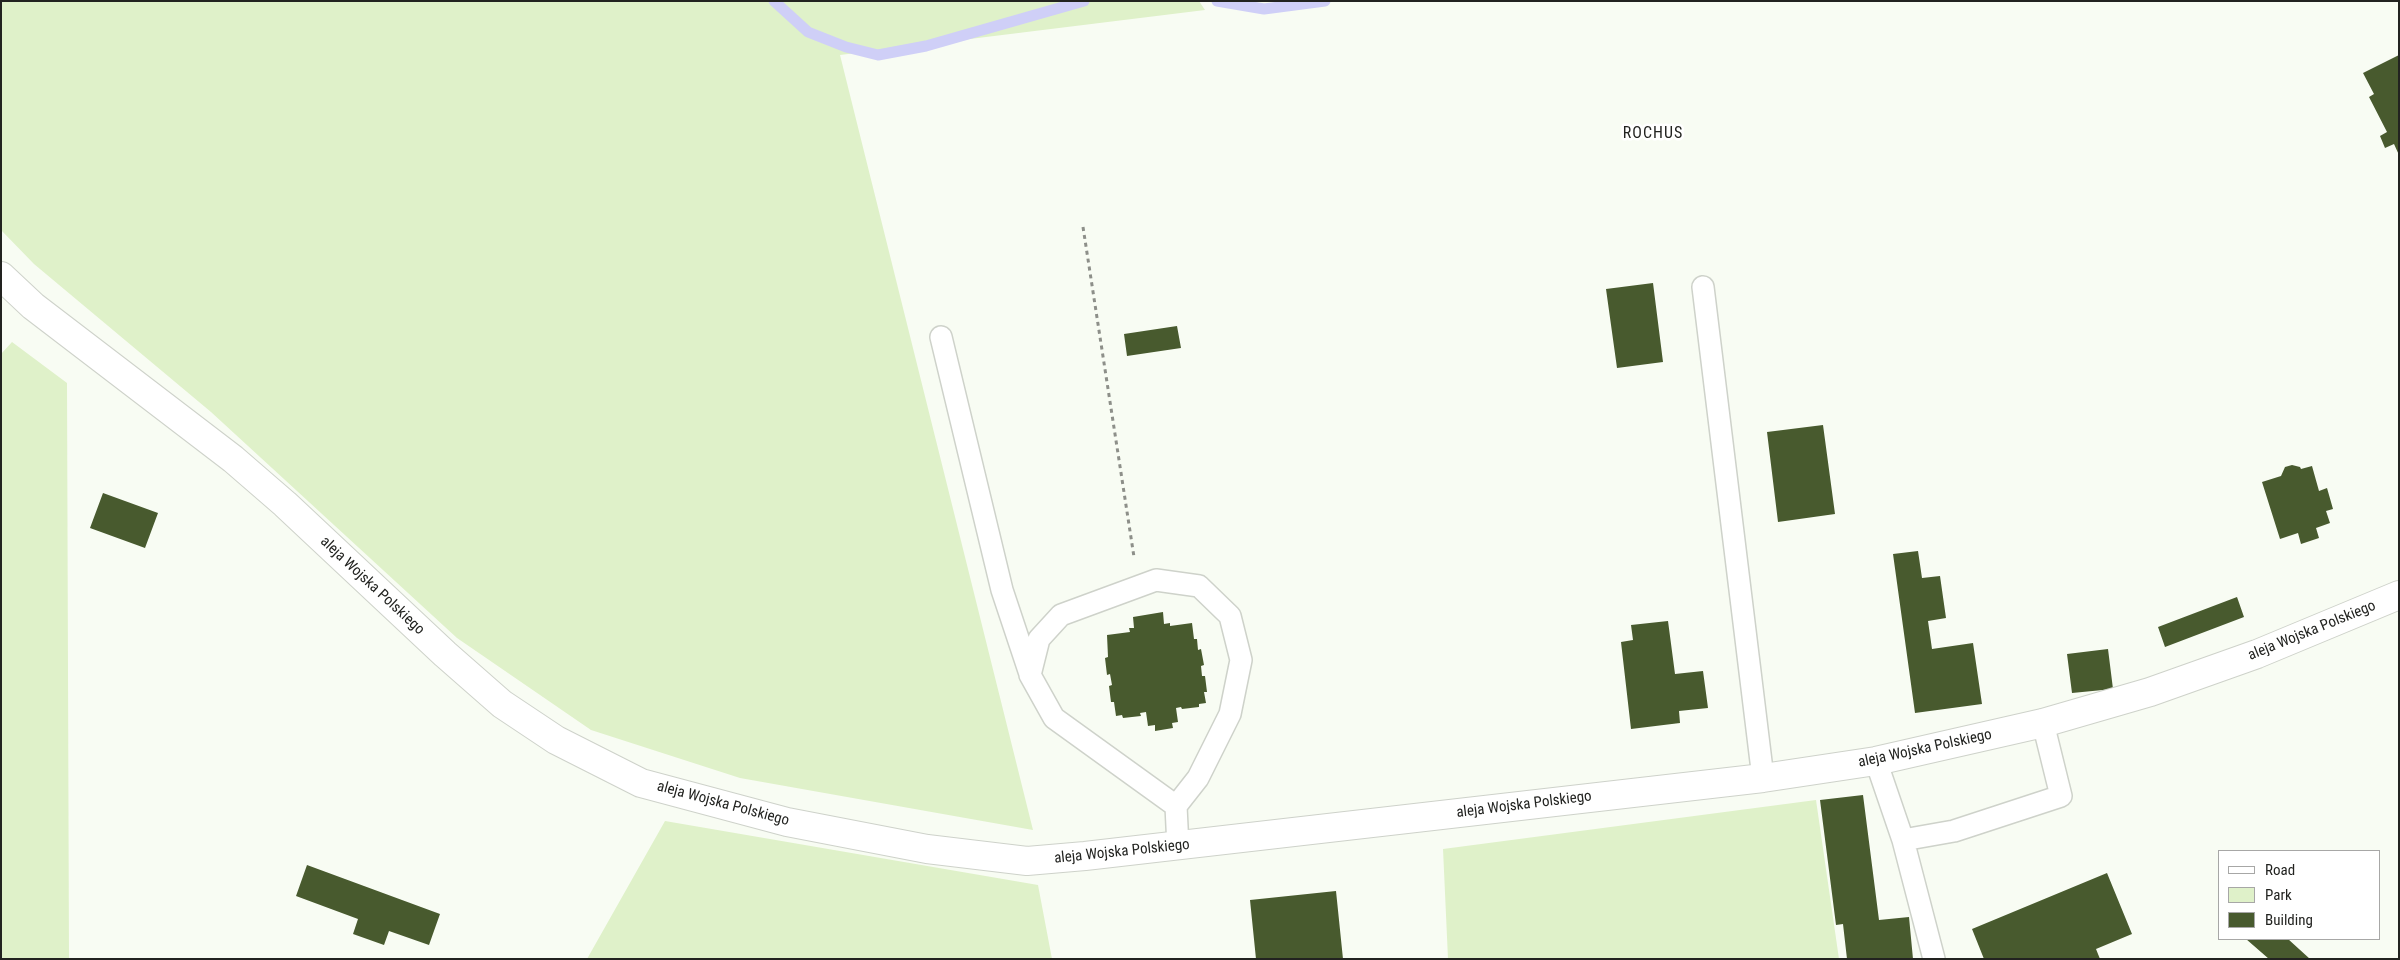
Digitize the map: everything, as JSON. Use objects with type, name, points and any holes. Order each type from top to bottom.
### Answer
[{"type":"street","name":"aleja Wojska Polskiego","points":[[1,276],[33,306],[233,459],[285,504],[502,704],[556,740],[641,782],[787,822],[927,850],[1027,861],[1178,846],[1763,778],[1876,761],[2043,723],[2150,692],[2257,654],[2399,595]]},
{"type":"lane","points":[[1704,287],[1763,778]]},
{"type":"lane","points":[[941,338],[1002,590],[1030,675],[1054,718],[1176,806]]},
{"type":"lane","points":[[1030,675],[1038,639],[1061,615],[1156,580],[1199,586],[1230,616],[1241,660],[1230,714],[1198,778],[1176,806],[1178,846]]},
{"type":"lane","points":[[1903,840],[1954,831],[2061,796],[2043,723]]},
{"type":"lane","points":[[1876,761],[1903,840],[1934,959]]},
{"type":"path","points":[[1083,227],[1138,586]]},
{"type":"green space","points":[[1,1],[1199,1],[1205,10],[840,55],[1033,830],[740,778],[591,730],[457,638],[211,412],[34,264],[1,230]]},
{"type":"green space","points":[[12,342],[67,383],[69,959],[1,959],[1,354]]},
{"type":"green space","points":[[1816,800],[1839,959],[1448,959],[1443,849]]},
{"type":"green space","points":[[665,821],[1038,885],[1052,959],[587,959]]},
{"type":"building","points":[[2399,55],[2399,155],[2394,144],[2385,148],[2380,136],[2387,132],[2369,97],[2374,94],[2363,73]]},
{"type":"building","points":[[1653,283],[1663,362],[1617,368],[1606,289]]},
{"type":"building","points":[[1177,326],[1181,348],[1127,356],[1124,334]]},
{"type":"building","points":[[1823,425],[1835,514],[1778,522],[1767,432]]},
{"type":"building","points":[[2292,465],[2301,469],[2312,466],[2319,491],[2327,488],[2333,509],[2326,511],[2330,523],[2316,528],[2319,538],[2301,544],[2298,533],[2280,539],[2262,482],[2281,476],[2285,467]]},
{"type":"building","points":[[103,493],[158,513],[145,548],[90,528]]},
{"type":"building","points":[[1918,551],[1922,578],[1940,576],[1946,618],[1928,621],[1932,649],[1973,643],[1982,704],[1915,713],[1893,554]]},
{"type":"building","points":[[2237,597],[2244,617],[2165,647],[2158,627]]},
{"type":"building","points":[[1163,612],[1164,624],[1170,623],[1170,626],[1192,623],[1194,639],[1197,639],[1198,650],[1201,649],[1204,665],[1201,666],[1202,676],[1205,676],[1207,692],[1204,692],[1206,703],[1199,704],[1199,707],[1176,708],[1178,722],[1172,723],[1173,728],[1155,731],[1155,725],[1148,726],[1146,712],[1140,713],[1141,716],[1123,718],[1122,715],[1116,716],[1114,702],[1111,702],[1109,686],[1112,685],[1110,674],[1107,675],[1105,658],[1108,657],[1107,635],[1130,632],[1129,628],[1134,628],[1133,617]]},
{"type":"building","points":[[1668,621],[1675,674],[1703,671],[1708,708],[1679,711],[1680,723],[1631,729],[1621,642],[1633,640],[1631,625]]},
{"type":"building","points":[[2108,649],[2113,689],[2072,693],[2067,654]]},
{"type":"building","points":[[1863,795],[1879,920],[1909,917],[1913,959],[1847,959],[1843,924],[1836,925],[1820,800]]},
{"type":"building","points":[[307,865],[440,914],[429,945],[389,931],[384,945],[353,934],[358,919],[296,896]]},
{"type":"building","points":[[2107,873],[2132,934],[2096,949],[2100,959],[1984,959],[1972,929]]},
{"type":"building","points":[[1336,891],[1343,959],[1256,959],[1250,900]]},
{"type":"building","points":[[2247,940],[2289,940],[2310,959],[2269,959]]},
{"type":"waterway","points":[[774,1],[808,32],[846,47],[878,55],[926,46],[1084,1]]},
{"type":"waterway","points":[[1217,1],[1264,9],[1325,1]]},
{"type":"district","name":"ROCHUS","points":[[1653,134]]}]
